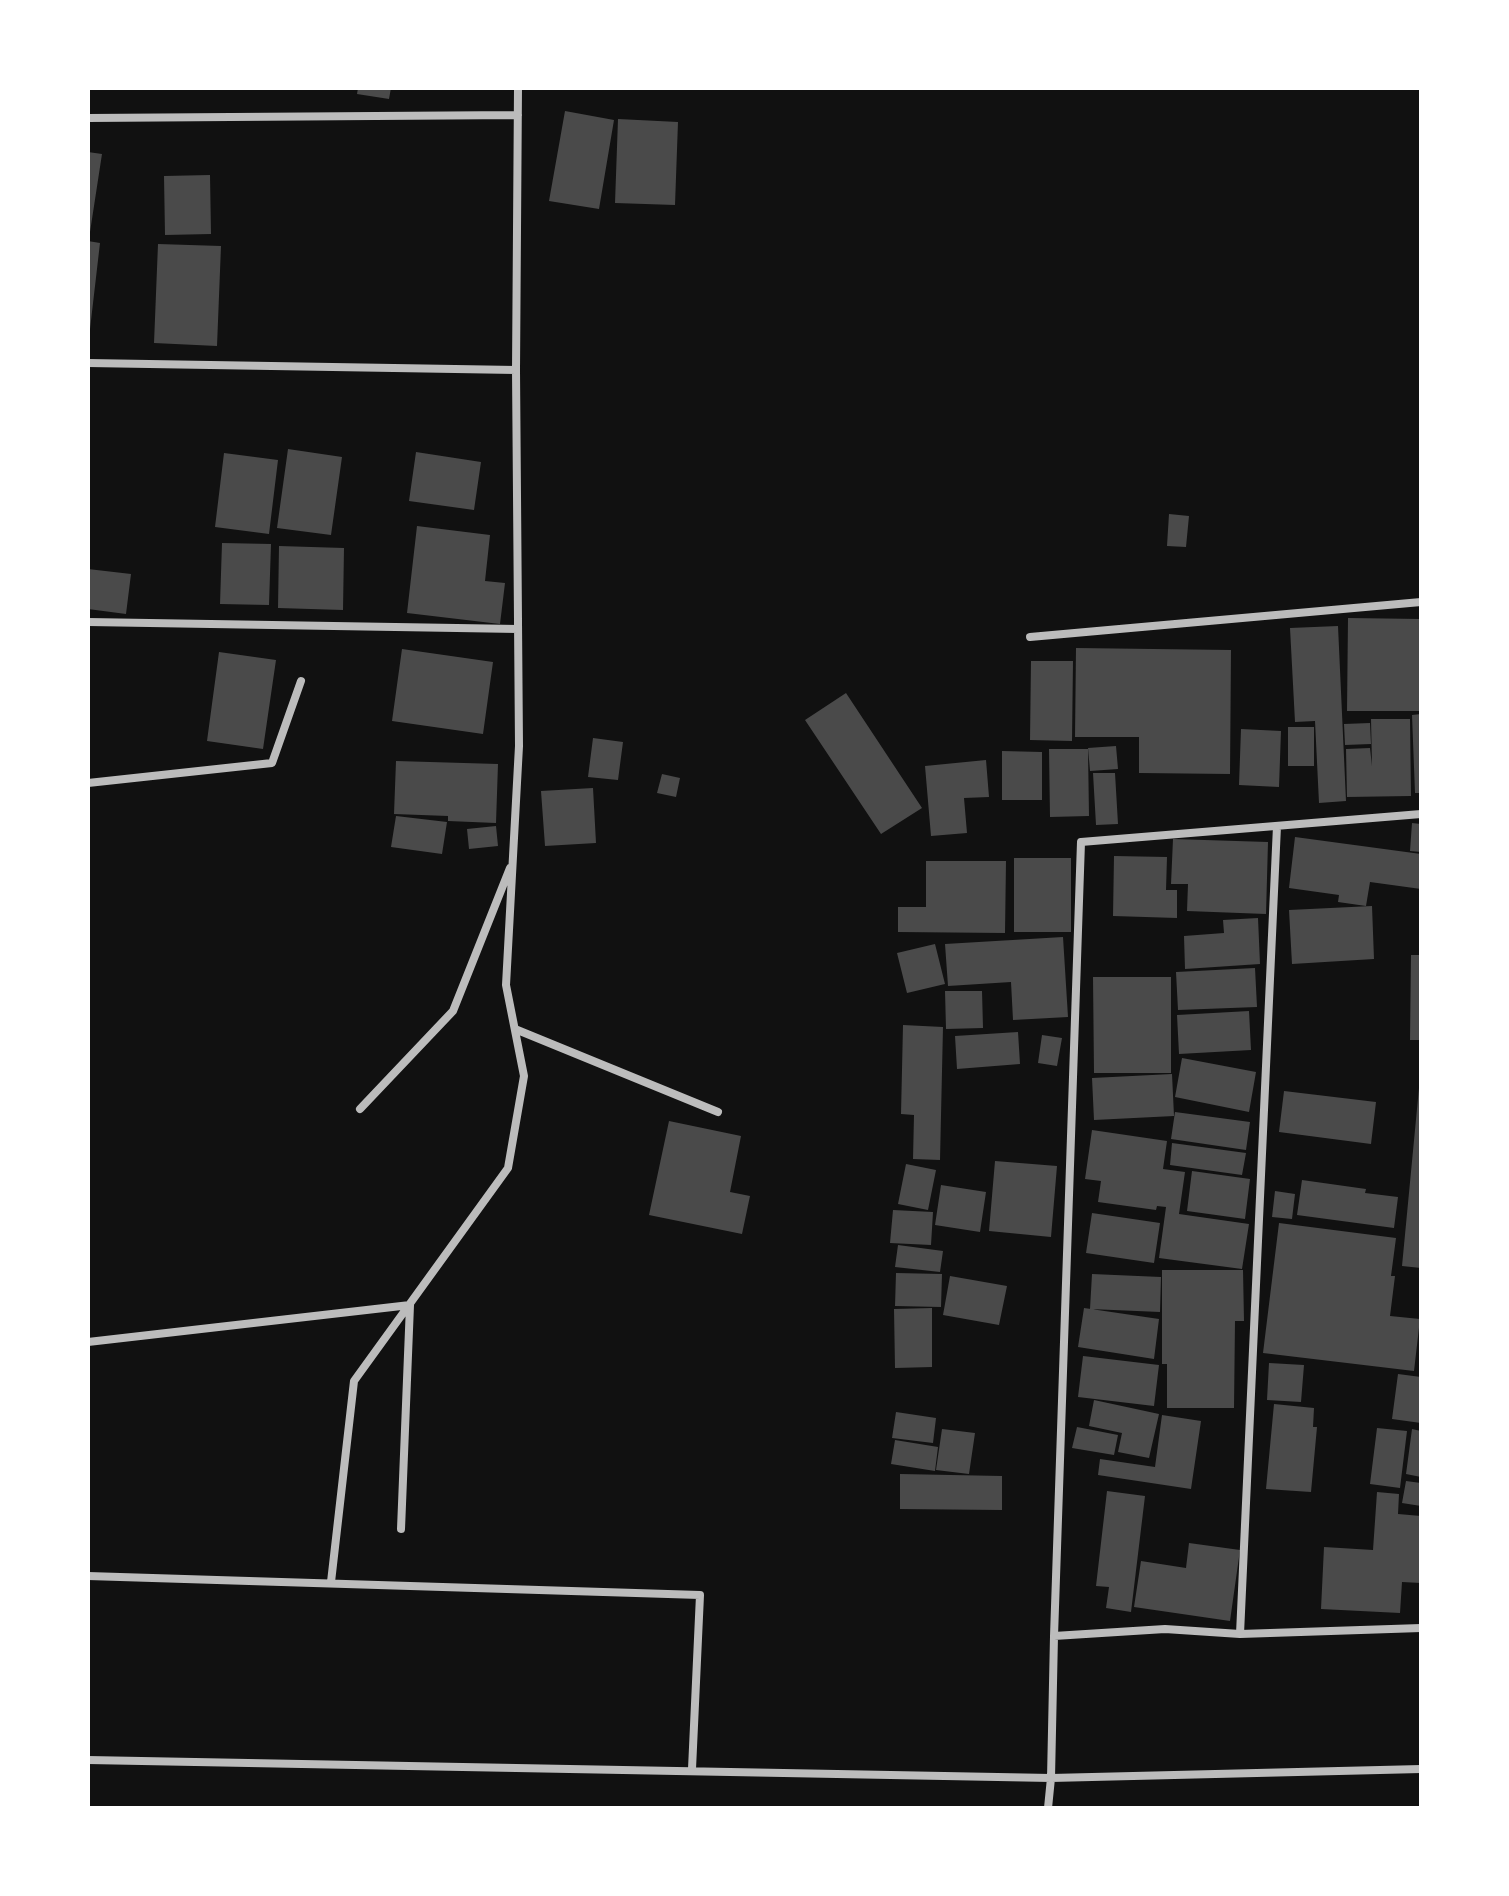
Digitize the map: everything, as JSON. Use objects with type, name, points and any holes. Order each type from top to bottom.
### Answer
[{"type":"street","points":[[331,1582],[354,1381],[508,1168],[524,1076],[506,985],[519,746],[516,370],[518,88]]},
{"type":"street","points":[[88,118],[518,115]]},
{"type":"street","points":[[88,363],[516,370]]},
{"type":"street","points":[[1030,637],[1421,602]]},
{"type":"street","points":[[88,622],[518,629]]},
{"type":"street","points":[[88,783],[272,763],[301,681]]},
{"type":"street","points":[[1048,1808],[1081,842],[1421,814]]},
{"type":"street","points":[[1240,1634],[1277,826]]},
{"type":"street","points":[[360,1109],[453,1011],[513,859]]},
{"type":"street","points":[[515,1029],[718,1112]]},
{"type":"street","points":[[88,1342],[410,1305]]},
{"type":"street","points":[[401,1529],[410,1305]]},
{"type":"street","points":[[88,1576],[700,1595],[692,1769]]},
{"type":"street","points":[[1054,1636],[1165,1629],[1240,1634],[1421,1628]]},
{"type":"street","points":[[88,1760],[1051,1778],[1421,1769]]},
{"type":"building","points":[[358,88],[391,88],[389,99],[357,94]]},
{"type":"building","points":[[565,111],[614,120],[599,209],[549,201]]},
{"type":"building","points":[[618,119],[678,122],[675,205],[615,203]]},
{"type":"building","points":[[88,152],[102,154],[90,232],[88,232]]},
{"type":"building","points":[[210,175],[211,234],[165,235],[164,176]]},
{"type":"building","points":[[88,241],[100,243],[90,329],[88,329]]},
{"type":"building","points":[[158,244],[221,246],[217,346],[154,343]]},
{"type":"building","points":[[288,449],[342,457],[331,535],[277,528]]},
{"type":"building","points":[[416,452],[481,462],[474,510],[409,501]]},
{"type":"building","points":[[224,453],[278,460],[269,534],[215,527]]},
{"type":"building","points":[[1169,514],[1189,516],[1186,547],[1167,546]]},
{"type":"building","points":[[417,526],[490,535],[485,581],[505,583],[500,624],[407,613]]},
{"type":"building","points":[[222,543],[271,544],[269,605],[220,604]]},
{"type":"building","points":[[279,546],[344,548],[343,610],[278,608]]},
{"type":"building","points":[[88,569],[131,574],[126,614],[88,609]]},
{"type":"building","points":[[1348,618],[1421,619],[1421,711],[1347,711]]},
{"type":"building","points":[[1338,626],[1346,801],[1319,803],[1315,721],[1295,722],[1290,628]]},
{"type":"building","points":[[1076,648],[1231,650],[1230,774],[1139,773],[1139,737],[1075,737]]},
{"type":"building","points":[[402,649],[493,662],[483,734],[392,721]]},
{"type":"building","points":[[219,652],[276,660],[263,749],[207,741]]},
{"type":"building","points":[[1031,661],[1073,661],[1072,741],[1030,740]]},
{"type":"building","points":[[846,693],[922,808],[881,834],[805,720]]},
{"type":"building","points":[[1421,714],[1421,793],[1415,793],[1412,715]]},
{"type":"building","points":[[1371,719],[1410,719],[1411,796],[1347,797],[1346,749],[1370,748],[1372,766]]},
{"type":"building","points":[[1370,723],[1371,744],[1345,745],[1344,724]]},
{"type":"building","points":[[1288,727],[1314,727],[1314,766],[1288,766]]},
{"type":"building","points":[[1241,729],[1281,731],[1279,787],[1239,785]]},
{"type":"building","points":[[593,738],[623,742],[618,780],[588,777]]},
{"type":"building","points":[[1116,746],[1118,769],[1090,771],[1088,748]]},
{"type":"building","points":[[1049,749],[1088,749],[1089,816],[1050,817]]},
{"type":"building","points":[[1002,751],[1042,752],[1042,800],[1002,800]]},
{"type":"building","points":[[986,760],[989,797],[964,798],[967,833],[931,836],[925,766]]},
{"type":"building","points":[[396,761],[498,764],[496,823],[448,821],[448,816],[394,814]]},
{"type":"building","points":[[1093,773],[1115,773],[1118,824],[1096,825]]},
{"type":"building","points":[[662,774],[680,778],[676,797],[657,793]]},
{"type":"building","points":[[593,788],[596,843],[545,846],[541,791]]},
{"type":"building","points":[[396,816],[447,822],[442,854],[391,847]]},
{"type":"building","points":[[1412,823],[1421,824],[1421,852],[1410,851]]},
{"type":"building","points":[[496,826],[498,846],[469,849],[467,829]]},
{"type":"building","points":[[1295,837],[1421,854],[1421,889],[1370,882],[1366,906],[1338,902],[1339,895],[1289,888]]},
{"type":"building","points":[[1173,839],[1268,842],[1266,914],[1187,911],[1188,884],[1171,884]]},
{"type":"building","points":[[1114,856],[1167,857],[1166,890],[1177,890],[1177,918],[1113,916]]},
{"type":"building","points":[[1014,858],[1071,858],[1071,932],[1014,932]]},
{"type":"building","points":[[926,861],[1006,861],[1005,933],[898,932],[898,907],[926,907]]},
{"type":"building","points":[[1372,906],[1374,959],[1292,964],[1289,910]]},
{"type":"building","points":[[1258,918],[1260,964],[1185,969],[1184,936],[1224,933],[1223,920]]},
{"type":"building","points":[[1063,937],[1068,1017],[1013,1020],[1011,982],[948,986],[945,944]]},
{"type":"building","points":[[935,944],[945,984],[907,993],[897,953]]},
{"type":"building","points":[[1411,955],[1421,955],[1421,1040],[1410,1040]]},
{"type":"building","points":[[1255,968],[1257,1007],[1178,1010],[1176,972]]},
{"type":"building","points":[[1093,977],[1171,977],[1171,1073],[1094,1073]]},
{"type":"building","points":[[945,991],[982,991],[983,1028],[946,1029]]},
{"type":"building","points":[[1249,1011],[1251,1050],[1179,1054],[1177,1015]]},
{"type":"building","points":[[903,1025],[943,1027],[940,1160],[913,1159],[914,1115],[901,1114]]},
{"type":"building","points":[[1018,1032],[1020,1064],[957,1069],[955,1036]]},
{"type":"building","points":[[1042,1035],[1062,1038],[1057,1066],[1038,1063]]},
{"type":"building","points":[[1182,1058],[1256,1072],[1249,1112],[1175,1097]]},
{"type":"building","points":[[1172,1074],[1174,1116],[1094,1120],[1092,1078]]},
{"type":"building","points":[[1421,1088],[1421,1268],[1402,1266]]},
{"type":"building","points":[[1284,1091],[1376,1102],[1371,1144],[1279,1132]]},
{"type":"building","points":[[1175,1112],[1250,1122],[1246,1150],[1171,1139]]},
{"type":"building","points":[[669,1121],[741,1136],[730,1192],[750,1196],[742,1234],[649,1215]]},
{"type":"building","points":[[1092,1130],[1167,1141],[1163,1169],[1185,1172],[1179,1214],[1249,1224],[1242,1269],[1159,1258],[1166,1207],[1157,1206],[1156,1210],[1098,1202],[1101,1181],[1085,1179]]},
{"type":"building","points":[[1172,1143],[1246,1153],[1242,1175],[1170,1165]]},
{"type":"building","points":[[995,1161],[1057,1166],[1051,1237],[989,1231]]},
{"type":"building","points":[[906,1164],[936,1170],[928,1210],[898,1204]]},
{"type":"building","points":[[1192,1171],[1250,1179],[1245,1219],[1187,1211]]},
{"type":"building","points":[[1302,1180],[1398,1197],[1394,1228],[1297,1215]]},
{"type":"building","points":[[941,1185],[986,1192],[980,1232],[935,1225]]},
{"type":"building","points":[[1275,1191],[1295,1194],[1292,1219],[1272,1217]]},
{"type":"building","points":[[893,1210],[933,1212],[931,1245],[890,1243]]},
{"type":"building","points":[[1092,1213],[1160,1223],[1154,1263],[1086,1253]]},
{"type":"building","points":[[1279,1223],[1396,1238],[1390,1316],[1420,1319],[1414,1371],[1263,1353]]},
{"type":"building","points":[[898,1245],[943,1251],[940,1272],[895,1267]]},
{"type":"building","points":[[1162,1270],[1243,1270],[1244,1321],[1235,1321],[1234,1408],[1167,1408],[1167,1364],[1162,1364]]},
{"type":"building","points":[[896,1273],[942,1274],[941,1307],[895,1306]]},
{"type":"building","points":[[1092,1274],[1161,1277],[1160,1312],[1090,1309]]},
{"type":"building","points":[[950,1276],[1007,1286],[999,1325],[943,1315]]},
{"type":"building","points":[[932,1308],[932,1367],[895,1368],[894,1309]]},
{"type":"building","points":[[1084,1308],[1159,1319],[1154,1359],[1078,1347]]},
{"type":"building","points":[[1083,1356],[1159,1365],[1154,1406],[1078,1397]]},
{"type":"building","points":[[1269,1363],[1304,1365],[1301,1402],[1267,1400]]},
{"type":"building","points":[[1398,1374],[1421,1377],[1421,1423],[1392,1419]]},
{"type":"building","points":[[1094,1400],[1159,1414],[1149,1458],[1118,1452],[1122,1433],[1089,1426]]},
{"type":"building","points":[[1274,1404],[1314,1408],[1313,1427],[1317,1427],[1311,1492],[1266,1489]]},
{"type":"building","points":[[896,1412],[936,1418],[933,1443],[892,1438]]},
{"type":"building","points":[[1162,1415],[1201,1421],[1191,1489],[1098,1475],[1100,1459],[1155,1467]]},
{"type":"building","points":[[1077,1427],[1118,1435],[1114,1455],[1072,1448]]},
{"type":"building","points":[[1377,1428],[1407,1431],[1400,1488],[1370,1484]]},
{"type":"building","points":[[942,1429],[975,1433],[969,1474],[936,1470]]},
{"type":"building","points":[[1412,1429],[1421,1431],[1421,1477],[1406,1474]]},
{"type":"building","points":[[895,1440],[938,1447],[935,1471],[891,1464]]},
{"type":"building","points":[[900,1474],[1002,1476],[1002,1510],[900,1509]]},
{"type":"building","points":[[1406,1481],[1421,1483],[1421,1506],[1402,1503]]},
{"type":"building","points":[[1107,1491],[1145,1496],[1131,1612],[1106,1608],[1109,1587],[1096,1586]]},
{"type":"building","points":[[1377,1492],[1399,1494],[1398,1514],[1421,1516],[1421,1583],[1402,1582],[1400,1613],[1321,1609],[1324,1547],[1373,1550]]},
{"type":"building","points":[[1189,1543],[1240,1550],[1230,1621],[1134,1607],[1141,1561],[1186,1568]]}]
